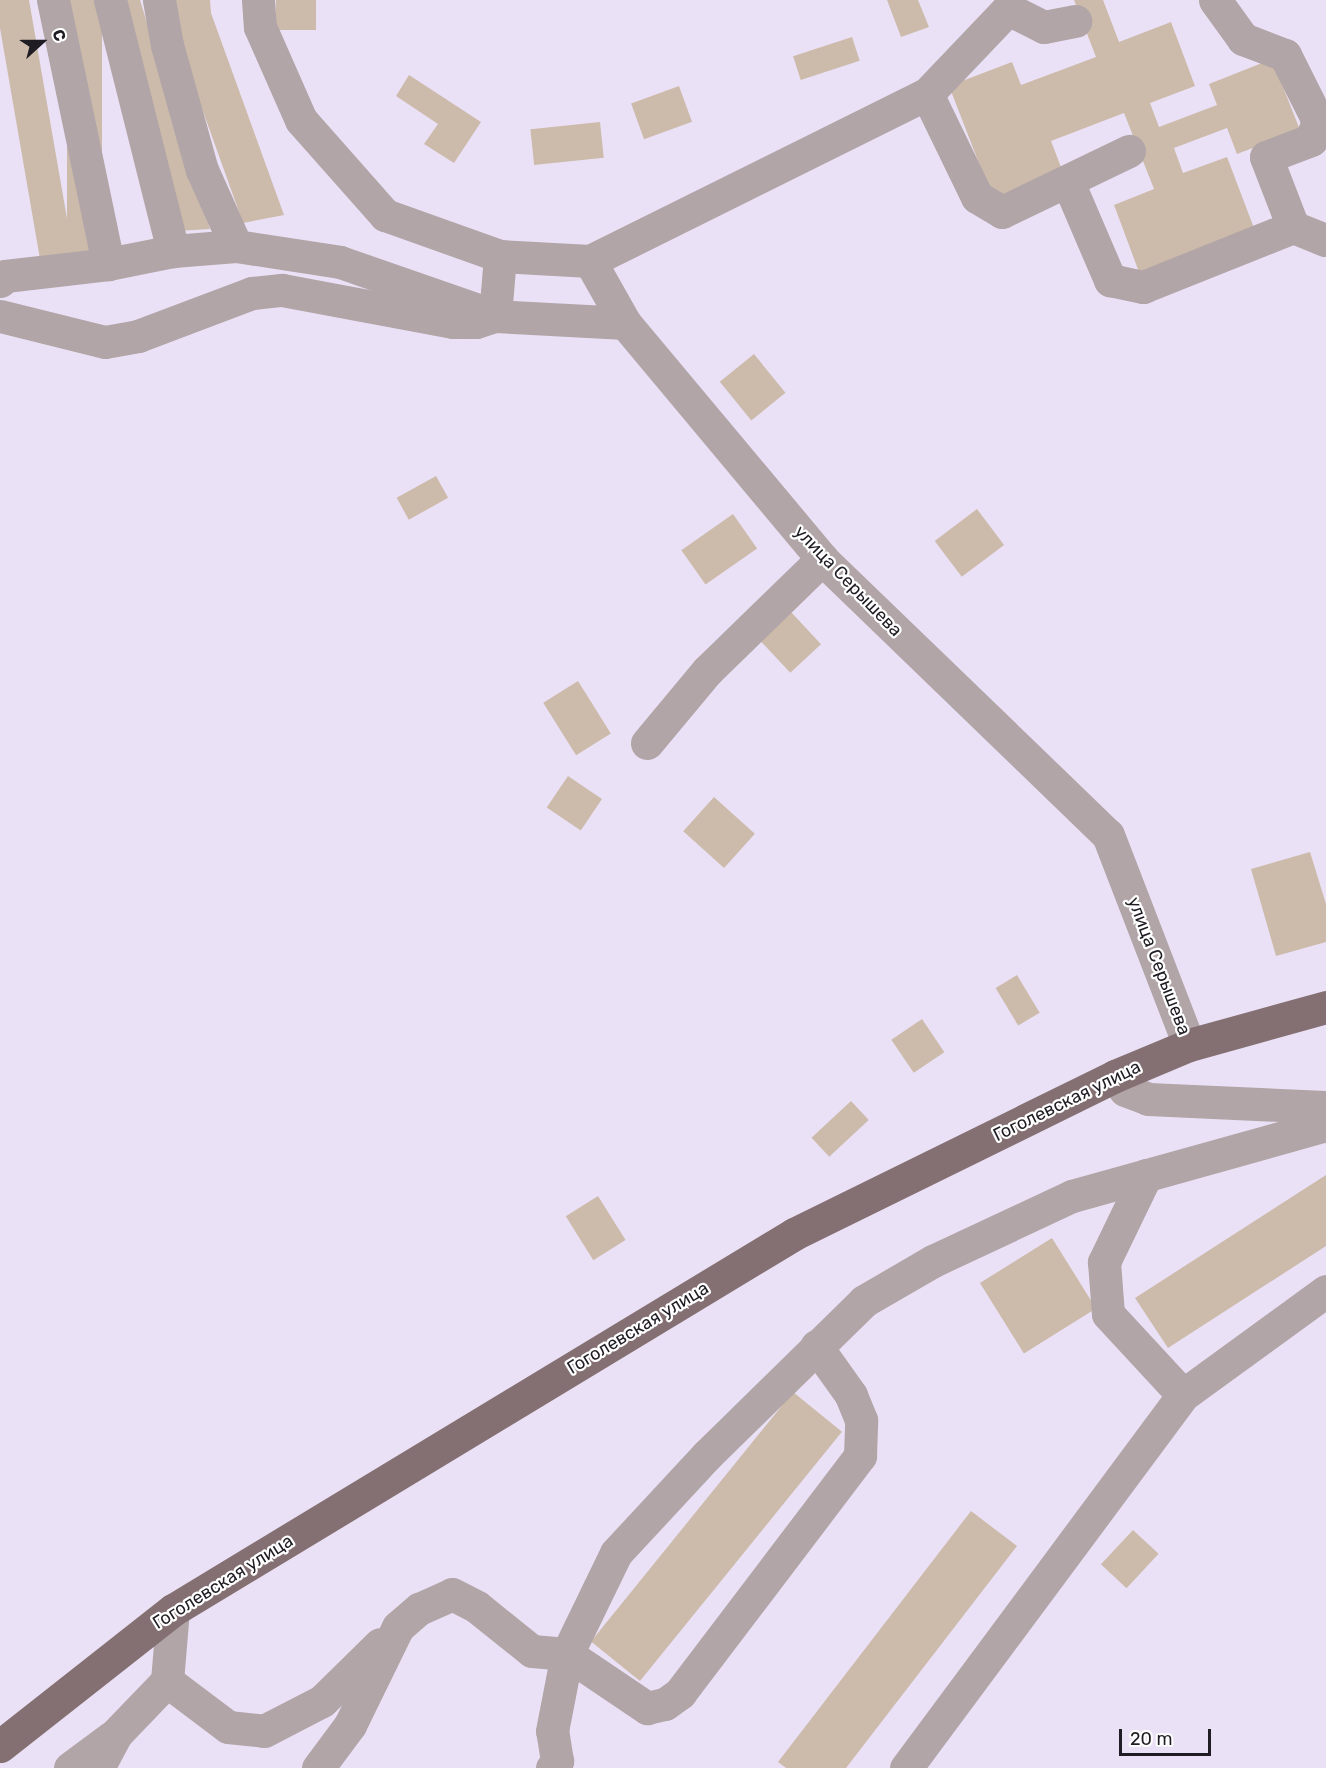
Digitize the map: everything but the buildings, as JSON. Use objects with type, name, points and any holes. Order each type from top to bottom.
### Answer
[{"type":"main road","name":"Гоголевская улица","points":[[0,1746],[173,1610],[794,1234],[1115,1076],[1189,1045],[1326,1006]]},
{"type":"street","points":[[53,0],[108,264]]},
{"type":"street","points":[[110,0],[172,251]]},
{"type":"street","points":[[159,0],[167,45],[202,170],[236,246]]},
{"type":"street","points":[[258,0],[260,27],[300,120],[385,215],[500,256],[590,261],[927,94],[1007,4],[1044,27],[1075,21]]},
{"type":"street","points":[[1215,0],[1243,39],[1285,55],[1318,121],[1311,140],[1266,158],[1293,227]]},
{"type":"street","points":[[927,94],[977,198],[1002,212],[1130,152]]},
{"type":"street","points":[[1068,182],[1110,280],[1143,287],[1293,227],[1326,240]]},
{"type":"street","points":[[0,281],[5,276],[108,264],[172,251],[236,246],[340,262],[495,316],[625,323]]},
{"type":"street","points":[[495,316],[500,256]]},
{"type":"street","name":"улица Серышева","points":[[590,261],[625,323],[822,559],[1108,835],[1189,1045]]},
{"type":"street","points":[[0,316],[105,342],[138,336],[252,293],[282,290],[453,322],[476,322],[495,316]]},
{"type":"street","points":[[647,743],[708,671],[822,559]]},
{"type":"street","points":[[1115,1076],[1125,1090],[1148,1099],[1326,1107]]},
{"type":"street","points":[[559,1766],[552,1731],[567,1654],[616,1553],[816,1346],[864,1301],[933,1261],[1072,1196],[1326,1125]]},
{"type":"street","points":[[1146,1175],[1104,1262],[1108,1314],[1183,1395]]},
{"type":"street","points":[[906,1768],[1183,1395],[1326,1291]]},
{"type":"street","points":[[167,1681],[228,1727],[264,1731],[322,1701],[419,1609],[452,1594],[477,1607],[532,1651],[567,1654],[647,1708],[665,1704],[680,1693],[861,1456],[861,1420],[851,1395],[816,1346]]},
{"type":"street","points":[[70,1768],[116,1734],[167,1681],[173,1610]]},
{"type":"street","points":[[318,1768],[350,1725],[398,1627]]},
{"type":"street","points":[[98,1768],[116,1734]]}]
